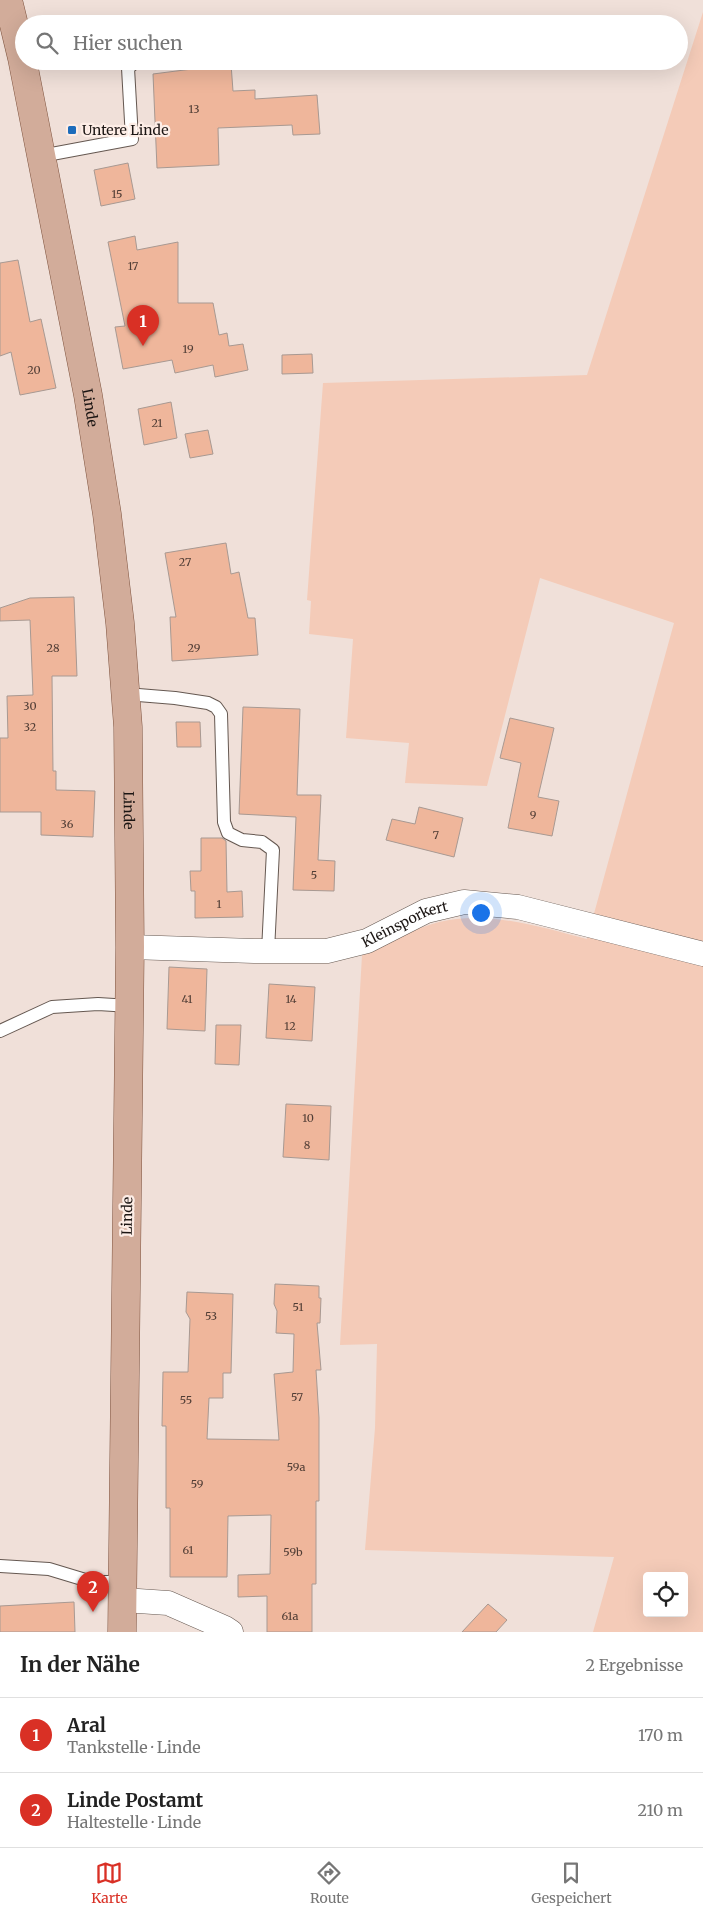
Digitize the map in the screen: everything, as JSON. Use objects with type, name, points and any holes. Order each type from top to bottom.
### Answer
[{"type":"main road","name":"Linde","points":[[8,0],[15,29]]},
{"type":"main road","name":"Linde","points":[[24,70],[88,395],[107,514],[126,694],[130,800],[130,1006],[122,1632]]},
{"type":"street","name":"Kleinsporkert","points":[[130,947],[268,951],[327,950],[367,941],[426,911],[464,902],[518,908],[703,954]]},
{"type":"street","points":[[123,1591],[168,1603],[226,1628],[231,1632]]},
{"type":"lane","points":[[41,156],[132,139],[128,70]]},
{"type":"lane","points":[[126,694],[208,703],[216,707],[222,714],[224,822],[228,833],[242,840],[262,842],[273,850],[268,951]]},
{"type":"lane","points":[[0,1031],[52,1007],[98,1004],[130,1006]]},
{"type":"lane","points":[[0,1566],[49,1569],[123,1591]]},
{"type":"shaded area","points":[[703,12],[703,1632],[593,1632],[614,1557],[365,1550],[375,1428],[377,1344],[340,1345],[362,955],[419,929],[439,922],[458,919],[476,918],[514,921],[587,939],[674,623],[540,578],[487,786],[405,783],[409,743],[346,738],[353,639],[309,634],[311,601],[307,600],[323,383],[587,375],[684,70],[688,70],[688,59]]},
{"type":"building","points":[[184,70],[231,70],[233,91],[255,90],[255,99],[317,95],[320,134],[293,135],[292,125],[218,128],[219,165],[157,168],[153,74]]},
{"type":"building","points":[[128,163],[135,199],[101,206],[94,170]]},
{"type":"building","points":[[135,236],[137,250],[178,242],[178,303],[213,303],[219,335],[227,333],[229,346],[243,344],[248,370],[215,377],[213,365],[175,373],[172,360],[123,369],[115,327],[125,326],[108,242]]},
{"type":"building","points":[[18,260],[30,322],[41,319],[56,388],[20,395],[11,352],[0,356],[0,263]]},
{"type":"building","points":[[312,354],[313,373],[282,374],[282,355]]},
{"type":"building","points":[[171,402],[177,438],[144,445],[138,409]]},
{"type":"building","points":[[208,430],[213,454],[190,458],[185,434]]},
{"type":"building","points":[[226,543],[231,574],[239,572],[248,618],[255,618],[258,655],[172,661],[170,617],[176,617],[165,553]]},
{"type":"building","points":[[74,597],[77,676],[52,676],[53,771],[56,771],[56,790],[95,791],[93,837],[41,835],[41,812],[0,812],[0,738],[8,738],[7,696],[33,695],[30,620],[0,621],[0,608],[30,598]]},
{"type":"building","points":[[243,707],[300,709],[297,795],[321,795],[318,860],[335,861],[334,891],[293,890],[296,817],[239,814]]},
{"type":"building","points":[[510,718],[554,728],[538,797],[559,801],[552,836],[508,828],[521,763],[500,758]]},
{"type":"building","points":[[176,722],[200,722],[201,747],[177,747]]},
{"type":"building","points":[[419,807],[463,818],[454,857],[386,840],[392,819],[415,824]]},
{"type":"building","points":[[201,838],[222,838],[226,841],[227,892],[242,891],[243,917],[195,918],[195,891],[191,891],[190,871],[201,871]]},
{"type":"building","points":[[169,967],[207,969],[205,1031],[167,1029]]},
{"type":"building","points":[[269,984],[315,987],[312,1041],[266,1038]]},
{"type":"building","points":[[216,1025],[241,1025],[239,1065],[215,1064]]},
{"type":"building","points":[[286,1104],[331,1106],[329,1160],[283,1157]]},
{"type":"building","points":[[275,1284],[319,1286],[319,1298],[321,1298],[320,1323],[317,1323],[321,1370],[316,1370],[319,1418],[319,1501],[316,1501],[316,1584],[312,1584],[312,1632],[267,1632],[267,1596],[238,1597],[238,1575],[270,1574],[271,1515],[228,1516],[227,1577],[170,1577],[170,1508],[166,1508],[166,1426],[162,1426],[163,1372],[188,1372],[190,1319],[186,1312],[187,1292],[233,1294],[231,1373],[223,1373],[223,1398],[209,1398],[207,1439],[279,1440],[274,1374],[293,1372],[294,1334],[276,1333]]},
{"type":"building","points":[[74,1602],[75,1632],[0,1632],[0,1606]]},
{"type":"building","points":[[488,1604],[507,1620],[496,1632],[462,1632]]},
{"type":"place","name":"Untere Linde","points":[[72,130]]},
{"type":"place","name":"Aral","points":[[143,346]]},
{"type":"place","name":"Linde Postamt","points":[[93,1612]]}]
